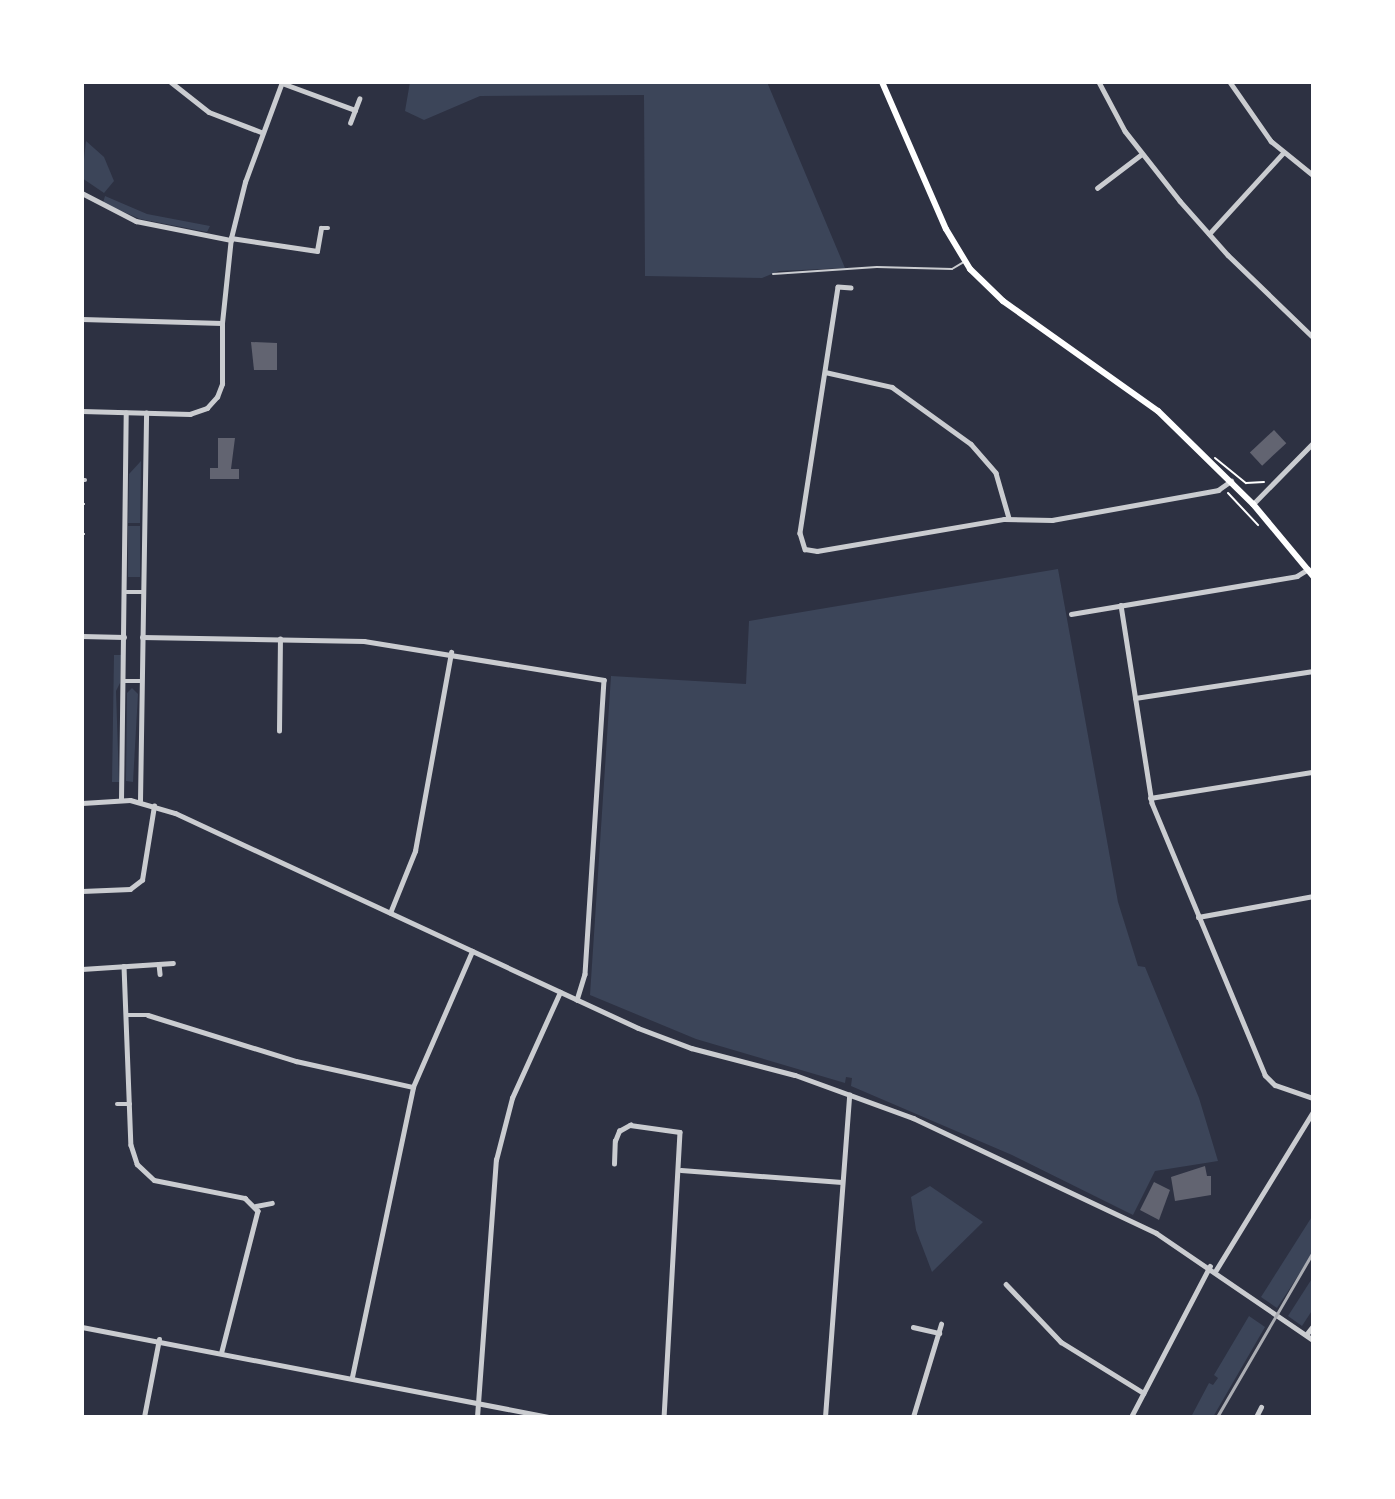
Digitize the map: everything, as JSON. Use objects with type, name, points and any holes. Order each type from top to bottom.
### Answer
[{"type":"main road","points":[[882,82],[964,262],[1003,301],[1158,411],[1253,504],[1313,576]]},
{"type":"street","points":[[171,82],[209,112],[261,132]]},
{"type":"street","points":[[82,411],[190,414],[212,403],[222,384],[222,323],[231,239],[261,132],[282,82],[355,110]]},
{"type":"street","points":[[1098,82],[1142,154],[1209,234],[1313,337]]},
{"type":"street","points":[[1230,82],[1258,125],[1283,153],[1313,175]]},
{"type":"street","points":[[350,124],[359,99]]},
{"type":"street","points":[[1209,234],[1283,153]]},
{"type":"street","points":[[1097,188],[1142,154]]},
{"type":"street","points":[[82,193],[136,221],[231,239],[317,251],[321,228],[328,229]]},
{"type":"street","points":[[851,288],[838,287],[800,533],[806,549],[817,551],[1009,519],[1052,520],[1218,490],[1231,481]]},
{"type":"street","points":[[82,319],[222,323]]},
{"type":"street","points":[[825,372],[892,387],[971,444],[996,473],[1009,519]]},
{"type":"street","points":[[121,800],[126,412]]},
{"type":"street","points":[[140,801],[146,413]]},
{"type":"street","points":[[1253,504],[1313,443]]},
{"type":"street","points":[[1071,614],[1297,576],[1308,569]]},
{"type":"street","points":[[124,592],[142,592]]},
{"type":"street","points":[[1121,605],[1150,798],[1265,1075],[1275,1085],[1313,1098]]},
{"type":"street","points":[[82,636],[124,637]]},
{"type":"street","points":[[142,637],[364,641],[451,652],[604,680],[585,974],[577,1000]]},
{"type":"street","points":[[279,731],[280,639]]},
{"type":"street","points":[[390,913],[417,842],[451,652]]},
{"type":"street","points":[[1135,698],[1313,671]]},
{"type":"street","points":[[123,681],[141,681]]},
{"type":"street","points":[[1150,798],[1313,772]]},
{"type":"street","points":[[82,803],[121,800],[154,805],[577,1000],[691,1048],[795,1075],[1009,1160],[1157,1233],[1213,1268],[1313,1340]]},
{"type":"street","points":[[82,891],[130,889],[142,880],[154,805]]},
{"type":"street","points":[[1198,917],[1313,896]]},
{"type":"street","points":[[352,1377],[413,1087],[472,951]]},
{"type":"street","points":[[82,969],[173,963]]},
{"type":"street","points":[[159,964],[160,974]]},
{"type":"street","points":[[124,967],[133,1155],[148,1176],[169,1185],[246,1198],[256,1206],[272,1203]]},
{"type":"street","points":[[477,1417],[496,1160],[512,1098],[560,992]]},
{"type":"street","points":[[126,1015],[153,1016],[296,1062],[413,1087]]},
{"type":"street","points":[[825,1417],[849,1095]]},
{"type":"street","points":[[117,1104],[130,1104]]},
{"type":"street","points":[[1131,1417],[1213,1268],[1313,1112]]},
{"type":"street","points":[[614,1164],[619,1131],[630,1125],[667,1127],[680,1132],[681,1170],[664,1417]]},
{"type":"street","points":[[681,1170],[842,1181]]},
{"type":"street","points":[[222,1351],[232,1297],[256,1225],[256,1206]]},
{"type":"street","points":[[1006,1284],[1061,1342],[1144,1393]]},
{"type":"street","points":[[913,1417],[941,1324]]},
{"type":"street","points":[[1306,1335],[1313,1326]]},
{"type":"street","points":[[82,1327],[222,1351],[549,1417]]},
{"type":"street","points":[[913,1327],[939,1333]]},
{"type":"street","points":[[144,1417],[159,1339]]},
{"type":"street","points":[[1256,1417],[1261,1407]]},
{"type":"lane","points":[[773,274],[877,267],[951,269],[964,262]]},
{"type":"path","points":[[1218,456],[1246,483],[1266,482]]},
{"type":"path","points":[[1229,494],[1257,525]]},
{"type":"shaded area","points":[[410,82],[767,82],[845,268],[779,271],[762,278],[645,276],[644,95],[480,96],[424,120],[405,111]]},
{"type":"shaded area","points":[[86,141],[104,157],[114,181],[104,193],[82,178]]},
{"type":"shaded area","points":[[105,196],[147,214],[210,226],[207,232],[140,219],[103,203]]},
{"type":"shaded area","points":[[141,461],[140,523],[128,523],[129,474]]},
{"type":"shaded area","points":[[128,526],[140,526],[140,577],[128,577]]},
{"type":"shaded area","points":[[1058,569],[1118,902],[1138,966],[1145,967],[1199,1098],[1218,1161],[1155,1171],[1133,1215],[1012,1155],[851,1086],[852,1078],[846,1077],[845,1083],[696,1039],[590,995],[611,676],[746,684],[749,621]]},
{"type":"shaded area","points":[[114,655],[121,655],[120,683],[116,691],[119,782],[112,782]]},
{"type":"shaded area","points":[[132,688],[138,694],[133,782],[126,781],[127,693]]},
{"type":"shaded area","points":[[930,1186],[983,1222],[932,1272],[916,1230],[911,1197]]},
{"type":"shaded area","points":[[1313,1215],[1313,1253],[1277,1308],[1261,1297]]},
{"type":"shaded area","points":[[1313,1277],[1313,1309],[1302,1326],[1288,1316]]},
{"type":"shaded area","points":[[1249,1316],[1265,1327],[1213,1417],[1191,1417],[1209,1383],[1213,1385],[1218,1378],[1214,1375]]},
{"type":"building","points":[[251,342],[277,343],[277,370],[254,370]]},
{"type":"building","points":[[1274,430],[1286,443],[1262,466],[1250,453]]},
{"type":"building","points":[[218,438],[235,438],[231,469],[239,469],[239,479],[210,479],[210,468],[218,468]]},
{"type":"building","points":[[1205,1166],[1207,1176],[1211,1176],[1211,1195],[1175,1201],[1171,1177]]},
{"type":"building","points":[[1154,1182],[1170,1190],[1159,1220],[1140,1210]]},
{"type":"railway","points":[[1217,1417],[1313,1252]]}]
